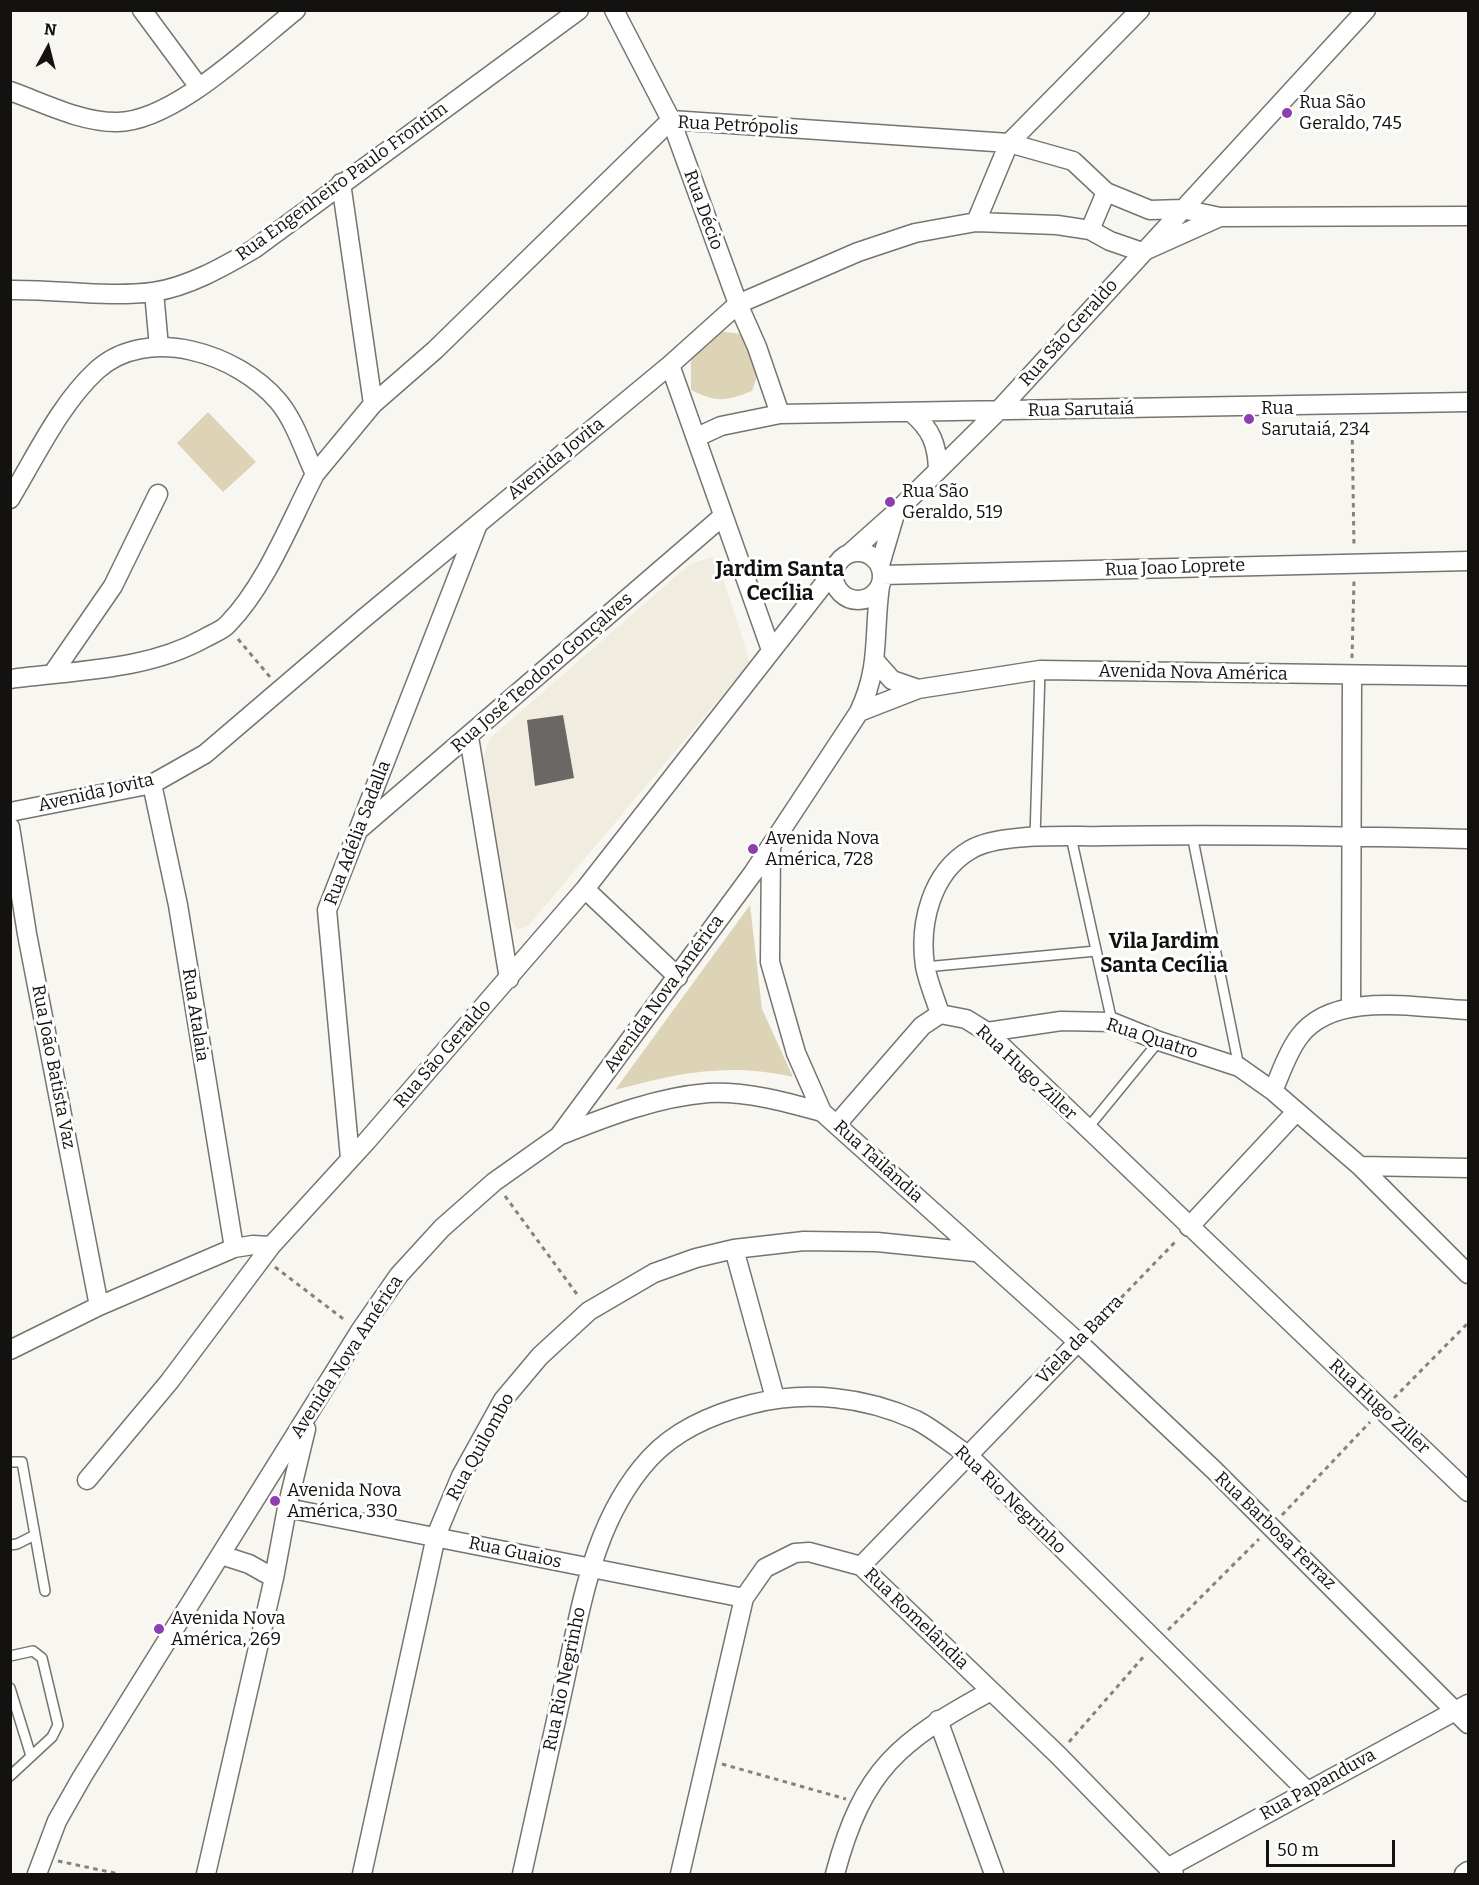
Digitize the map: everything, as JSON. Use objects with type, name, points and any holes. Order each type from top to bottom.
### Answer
[{"type":"street","points":[[142,10],[198,87]]},
{"type":"street","points":[[10,91],[87,118],[115,122],[140,120],[163,111],[198,87],[296,10]]},
{"type":"street","name":"Rua Engenheiro Paulo Frontim","points":[[10,290],[101,294],[154,292],[222,267],[246,254],[579,10]]},
{"type":"street","name":"Rua Décio","points":[[614,10],[671,120],[780,414]]},
{"type":"street","points":[[976,222],[1009,143],[1140,10]]},
{"type":"street","name":"Rua São Geraldo","points":[[850,553],[896,512],[997,412],[1366,10]]},
{"type":"street","name":"Rua Petrópolis","points":[[227,626],[256,587],[315,474],[373,404],[435,350],[671,120],[1009,143],[1073,161],[1106,192]]},
{"type":"street","points":[[340,183],[373,404]]},
{"type":"street","points":[[1090,230],[1106,192],[1150,210],[1182,209],[1220,217],[1468,216]]},
{"type":"street","points":[[1142,252],[1220,217]]},
{"type":"street","name":"Avenida Jovita","points":[[10,812],[152,784],[205,754],[478,523],[670,365],[738,304],[858,252],[915,233],[976,222],[1048,224],[1090,230],[1110,241],[1142,252]]},
{"type":"street","points":[[154,292],[159,347]]},
{"type":"street","points":[[10,499],[76,393],[97,370],[111,359],[129,351],[159,347],[196,352],[215,358],[259,381],[279,403],[315,474]]},
{"type":"street","points":[[670,365],[771,650]]},
{"type":"street","name":"Rua Sarutaiá","points":[[697,436],[739,421],[780,414],[1468,402]]},
{"type":"street","points":[[912,413],[926,424],[934,438],[938,468]]},
{"type":"street","points":[[53,674],[113,586],[158,494]]},
{"type":"street","points":[[859,712],[873,678],[876,662],[881,576],[896,512]]},
{"type":"street","name":"Rua José Teodoro Gonçalves","points":[[359,829],[469,737],[723,516]]},
{"type":"street","name":"Rua Adélia Sadalla","points":[[351,1158],[327,910],[478,523]]},
{"type":"street","points":[[876,643],[849,598],[835,583],[834,571],[840,560],[850,553],[864,552],[881,576]]},
{"type":"street","name":"Rua Joao Loprete","points":[[881,576],[1468,561]]},
{"type":"street","name":"Rua São Geraldo","points":[[87,1480],[169,1382],[266,1251],[509,979],[585,889],[834,571]]},
{"type":"street","points":[[849,598],[868,597],[881,576]]},
{"type":"street","name":"Rua São Geraldo","points":[[793,622],[820,605],[849,598]]},
{"type":"street","points":[[10,679],[132,665],[161,658],[187,648],[227,626]]},
{"type":"street","name":"Avenida Nova América","points":[[876,662],[892,680],[918,688]]},
{"type":"street","name":"Avenida Nova América","points":[[40,1866],[57,1821],[82,1777],[360,1331],[399,1275],[442,1228],[494,1182],[559,1136],[753,873],[859,712],[918,688],[1040,670],[1468,676]]},
{"type":"street","points":[[1351,1005],[1352,675]]},
{"type":"street","points":[[469,737],[509,979]]},
{"type":"street","name":"Rua Atalaia","points":[[152,784],[178,905],[234,1248]]},
{"type":"street","name":"Rua João Batista Vaz","points":[[10,827],[27,934],[99,1306]]},
{"type":"street","points":[[837,1124],[922,1026],[940,1014],[926,968],[924,936],[927,909],[938,884],[952,865],[968,850],[985,842],[1035,838],[1192,835],[1468,839]]},
{"type":"street","points":[[771,847],[770,962],[796,1053],[822,1112]]},
{"type":"street","points":[[753,873],[762,885],[770,908]]},
{"type":"street","points":[[585,889],[678,976]]},
{"type":"street","points":[[1273,1091],[1299,1037],[1326,1013],[1351,1005],[1468,1011]]},
{"type":"street","name":"Rua Hugo Ziller","points":[[940,1014],[966,1019],[987,1032],[1468,1492]]},
{"type":"street","name":"Rua Quatro","points":[[987,1032],[1061,1021],[1112,1022],[1159,1041],[1239,1067],[1273,1091],[1360,1166],[1468,1274]]},
{"type":"street","points":[[597,1086],[608,1102],[630,1110]]},
{"type":"street","name":"Rua Tailândia","points":[[559,1136],[630,1110],[709,1093],[747,1095],[822,1112],[975,1252],[1078,1342]]},
{"type":"street","points":[[1189,1227],[1296,1112]]},
{"type":"street","points":[[1360,1166],[1468,1168]]},
{"type":"street","points":[[916,1246],[930,1234],[940,1219]]},
{"type":"street","name":"Rua Quilombo","points":[[362,1875],[436,1536],[461,1476],[503,1400],[540,1356],[589,1311],[654,1273],[696,1258],[734,1249],[804,1241],[877,1242],[975,1252]]},
{"type":"street","points":[[10,1350],[99,1306],[234,1248],[253,1245],[266,1251]]},
{"type":"street","points":[[734,1249],[775,1398]]},
{"type":"street","name":"Viela da Barra","points":[[861,1566],[1078,1342]]},
{"type":"street","name":"Rua Barbosa Ferraz","points":[[1078,1342],[1464,1712]]},
{"type":"street","name":"Rua Rio Negrinho","points":[[522,1875],[590,1569],[623,1496],[650,1458],[677,1436],[715,1415],[775,1398],[839,1398],[876,1405],[918,1421],[968,1455],[1307,1791]]},
{"type":"street","points":[[206,1875],[309,1413]]},
{"type":"street","name":"Rua Guaios","points":[[287,1508],[744,1598]]},
{"type":"street","name":"Rua Romelândia","points":[[680,1875],[744,1598],[765,1568],[795,1553],[809,1552],[861,1566],[991,1691],[1171,1871]]},
{"type":"street","points":[[221,1555],[249,1564],[274,1578]]},
{"type":"street","points":[[840,1870],[861,1803],[874,1780],[895,1754],[938,1720],[991,1691]]},
{"type":"street","name":"Rua Papanduva","points":[[1171,1871],[1307,1791],[1464,1712]]},
{"type":"street","points":[[938,1720],[994,1875]]},
{"type":"street","points":[[1464,1875],[1468,1871]]},
{"type":"lane","points":[[1035,838],[1040,670]]},
{"type":"lane","points":[[1192,835],[1239,1067]]},
{"type":"lane","points":[[1071,837],[1112,1022]]},
{"type":"lane","points":[[926,968],[1096,951]]},
{"type":"lane","points":[[1087,1129],[1159,1041]]},
{"type":"lane","points":[[10,1462],[22,1462],[45,1591]]},
{"type":"lane","points":[[10,1545],[17,1545],[35,1535]]},
{"type":"lane","points":[[10,1656],[33,1651],[42,1658],[58,1725],[52,1737],[10,1776]]},
{"type":"lane","points":[[10,1688],[32,1756]]},
{"type":"path","points":[[1352,403],[1354,563],[1352,675]]},
{"type":"path","points":[[227,626],[280,690]]},
{"type":"path","points":[[494,1182],[589,1311]]},
{"type":"path","name":"Viela da Barra","points":[[1078,1342],[1189,1227]]},
{"type":"path","points":[[266,1251],[360,1331]]},
{"type":"path","points":[[706,1759],[861,1803]]},
{"type":"path","points":[[40,1866],[119,1875]]},
{"type":"shaded area","points":[[718,331],[742,334],[758,373],[752,391],[728,399],[715,399],[691,390],[691,357]]},
{"type":"shaded area","points":[[208,412],[256,462],[223,492],[177,443]]},
{"type":"shaded area","points":[[713,557],[720,570],[750,662],[529,925],[518,930],[509,917],[482,764],[489,739],[690,564]]},
{"type":"shaded area","points":[[750,905],[762,1009],[793,1077],[747,1070],[725,1070],[682,1074],[615,1090]]},
{"type":"building","points":[[563,715],[574,778],[535,786],[527,720]]},
{"type":"place","name":"Rua São Geraldo, 745","points":[[1287,113]]},
{"type":"place","name":"Rua Sarutaiá, 234","points":[[1249,419]]},
{"type":"place","name":"Rua São Geraldo, 519","points":[[890,502]]},
{"type":"place","name":"Avenida Nova América, 728","points":[[753,849]]},
{"type":"place","name":"Avenida Nova América, 330","points":[[275,1501]]},
{"type":"place","name":"Avenida Nova América, 269","points":[[159,1629]]},
{"type":"district","name":"Jardim Santa Cecília","points":[[780,582]]},
{"type":"district","name":"Vila Jardim Santa Cecília","points":[[1164,954]]}]
